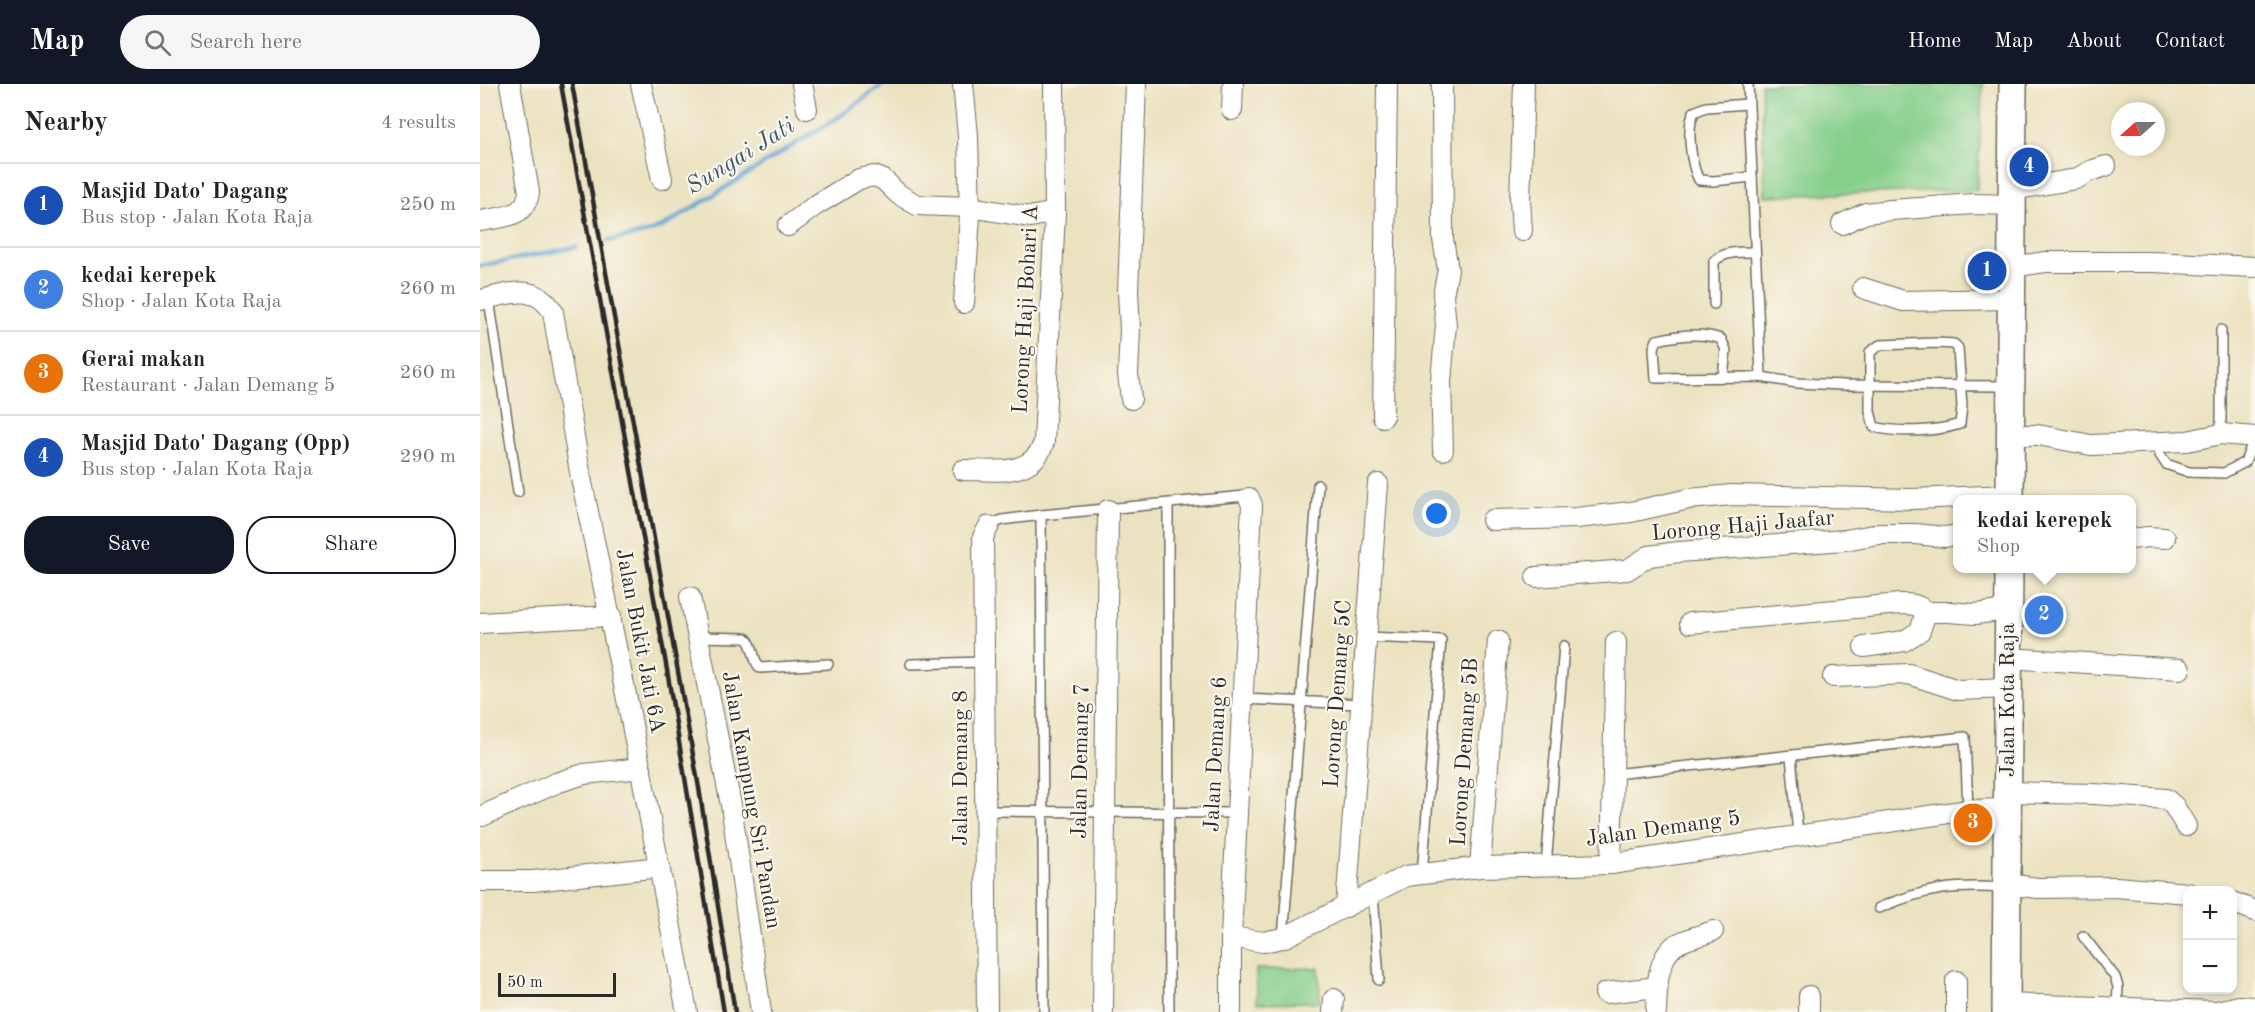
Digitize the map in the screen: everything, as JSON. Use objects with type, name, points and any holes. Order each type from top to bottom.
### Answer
[{"type":"main road","points":[[2010,495],[2013,84]]},
{"type":"main road","name":"Jalan Kota Raja","points":[[2006,1008],[2009,573]]},
{"type":"street","points":[[480,221],[511,215],[523,209],[528,202],[529,192],[510,84]]},
{"type":"street","points":[[641,84],[662,179]]},
{"type":"street","points":[[802,84],[807,109]]},
{"type":"street","points":[[963,84],[968,136],[970,207],[964,303]]},
{"type":"street","name":"Lorong Haji Bohari A","points":[[963,470],[1022,468],[1032,463],[1040,454],[1044,442],[1055,212],[1054,84]]},
{"type":"street","points":[[1131,399],[1128,374],[1130,329],[1128,292],[1136,84]]},
{"type":"street","points":[[1232,110],[1233,84]]},
{"type":"street","points":[[1383,417],[1387,84]]},
{"type":"street","points":[[1442,84],[1443,239],[1448,270],[1443,295],[1446,325],[1441,381],[1443,450]]},
{"type":"street","points":[[1522,231],[1520,200],[1524,84]]},
{"type":"street","points":[[1842,224],[1866,213],[1974,204],[2012,197],[2076,179],[2106,166]]},
{"type":"street","points":[[788,226],[859,178],[874,176],[884,180],[898,194],[917,205],[970,207],[1030,217],[1055,212]]},
{"type":"street","points":[[2012,267],[2045,261],[2153,262],[2255,267]]},
{"type":"street","points":[[1863,288],[1902,301],[2011,299]]},
{"type":"street","name":"Jalan Bukit Jati 6A","points":[[484,300],[528,292],[546,300],[553,312],[582,478],[641,768],[687,1012]]},
{"type":"street","points":[[2010,435],[2038,435],[2091,445],[2201,440],[2221,434],[2255,437]]},
{"type":"street","name":"Lorong Demang 5C","points":[[1346,907],[1378,484]]},
{"type":"street","points":[[1492,520],[1576,518],[1631,512],[1689,499],[1732,495],[1912,500],[1953,499]]},
{"type":"street","name":"Jalan Demang 6","points":[[1231,1012],[1231,937],[1236,813],[1252,505],[1249,498]]},
{"type":"street","name":"Jalan Demang 7","points":[[1103,1012],[1108,510]]},
{"type":"street","name":"Jalan Demang 8","points":[[987,1012],[983,537],[989,525]]},
{"type":"street","name":"Lorong Haji Jaafar","points":[[1536,577],[1627,570],[1649,556],[1679,552],[1845,540],[1878,534],[1953,536]]},
{"type":"street","points":[[2136,538],[2165,538]]},
{"type":"street","name":"Jalan Kampung Sri Pandan","points":[[690,597],[731,805],[761,1012]]},
{"type":"street","points":[[1690,623],[1900,604],[1914,604],[1926,612],[1975,614],[2009,610]]},
{"type":"street","points":[[1864,648],[1904,641],[1920,632],[1926,612]]},
{"type":"street","points":[[480,623],[611,616]]},
{"type":"street","name":"Lorong Demang 5B","points":[[1480,867],[1498,641]]},
{"type":"street","points":[[1611,864],[1616,642]]},
{"type":"street","points":[[2008,658],[2180,669]]},
{"type":"street","points":[[1833,677],[1909,674],[1958,690],[2008,688]]},
{"type":"street","points":[[482,816],[556,783],[584,774],[641,768]]},
{"type":"street","name":"Jalan Demang 5","points":[[1231,937],[1263,942],[1283,938],[1406,876],[1480,867],[1611,864],[1968,810],[2007,801],[2094,794],[2166,799],[2174,806],[2186,826]]},
{"type":"street","points":[[480,881],[533,881],[660,867]]},
{"type":"street","points":[[2007,886],[2115,887],[2183,894]]},
{"type":"street","points":[[1656,1012],[1657,987],[1663,960],[1675,945],[1713,931]]},
{"type":"street","points":[[1956,981],[1956,1012]]},
{"type":"street","points":[[1605,993],[1657,987]]},
{"type":"street","points":[[2006,1008],[2117,1007],[2217,1011],[2239,1006],[2255,1007]]},
{"type":"lane","points":[[1748,84],[1761,377]]},
{"type":"lane","points":[[1748,104],[1706,107],[1694,112],[1691,119],[1691,136],[1694,169],[1699,180],[1714,181],[1752,177]]},
{"type":"lane","points":[[1714,304],[1714,261],[1721,255],[1732,252],[1755,252]]},
{"type":"lane","points":[[484,300],[518,492]]},
{"type":"lane","points":[[2221,330],[2221,434]]},
{"type":"lane","points":[[1723,377],[1726,350],[1721,339],[1711,335],[1695,335],[1657,340],[1653,348],[1656,378],[1761,377],[1797,383],[1869,386],[2011,386]]},
{"type":"lane","points":[[1954,344],[1958,348],[1961,386],[1960,424],[1938,431],[1874,427],[1870,411],[1870,352],[1880,345],[1954,344]]},
{"type":"lane","points":[[2158,442],[2160,455],[2166,464],[2188,472],[2224,473],[2245,462],[2255,437]]},
{"type":"lane","points":[[1283,938],[1318,485]]},
{"type":"lane","points":[[989,525],[1002,520],[1041,515],[1245,496],[1249,498]]},
{"type":"lane","points":[[1168,504],[1168,1012]]},
{"type":"lane","points":[[1041,515],[1044,1012]]},
{"type":"lane","points":[[1366,637],[1442,640],[1422,874]]},
{"type":"lane","points":[[698,638],[747,638],[760,668],[828,664]]},
{"type":"lane","points":[[1546,866],[1564,646]]},
{"type":"lane","points":[[911,664],[984,662]]},
{"type":"lane","points":[[1242,699],[1361,704]]},
{"type":"lane","points":[[1613,774],[1965,737],[1968,810]]},
{"type":"lane","points":[[1791,756],[1798,834]]},
{"type":"lane","points":[[985,811],[1236,813]]},
{"type":"lane","points":[[1879,908],[1909,896],[1943,888],[1964,885],[2007,886]]},
{"type":"lane","points":[[1372,893],[1379,980]]},
{"type":"lane","points":[[2083,936],[2115,977],[2118,987],[2117,1007]]},
{"type":"green space","points":[[1761,84],[1983,84],[1977,190],[1765,196]]},
{"type":"green space","points":[[1319,968],[1320,1002],[1257,1003],[1256,969]]},
{"type":"waterway","name":"Sungai Jati","points":[[608,241],[646,233],[664,226],[840,116],[884,84]]},
{"type":"waterway","name":"Sungai Jati","points":[[480,266],[576,247]]},
{"type":"railway","points":[[561,84],[667,670],[724,1012]]},
{"type":"railway","points":[[572,84],[699,788],[735,1012]]},
{"type":"place","name":"Masjid Dato' Dagang (Opp)","points":[[2029,167]]},
{"type":"place","name":"Masjid Dato' Dagang","points":[[1987,271]]},
{"type":"place","name":"kedai kerepek","points":[[2044,615]]},
{"type":"place","name":"Gerai makan","points":[[1973,823]]}]
